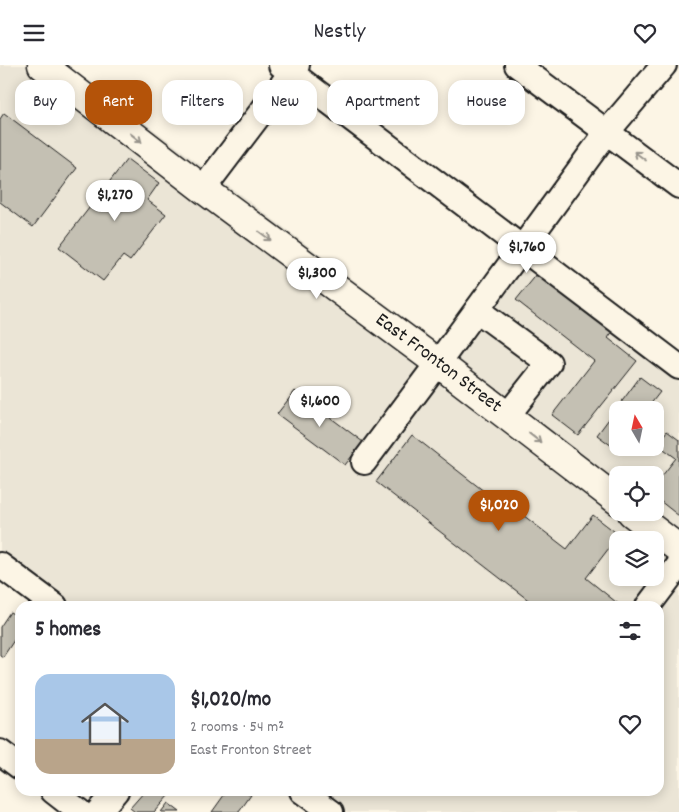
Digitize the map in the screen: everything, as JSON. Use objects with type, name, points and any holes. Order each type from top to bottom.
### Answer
[{"type":"main road","name":"East Fronton Street","points":[[42,65],[203,189],[438,363],[609,494]]},
{"type":"main road","points":[[642,521],[679,549]]},
{"type":"street","points":[[517,65],[679,185]]},
{"type":"street","points":[[364,461],[607,132],[664,65]]},
{"type":"street","points":[[203,189],[290,68],[679,367]]},
{"type":"street","points":[[476,310],[549,363],[507,416]]},
{"type":"street","points":[[0,565],[48,601]]},
{"type":"street","points":[[652,601],[679,565]]},
{"type":"street","points":[[0,752],[15,763]]},
{"type":"street","points":[[59,796],[80,812]]},
{"type":"street","points":[[98,812],[112,796]]},
{"type":"street","points":[[309,796],[331,812]]},
{"type":"shaded area","points":[[0,65],[68,65],[88,80],[85,80],[85,125],[148,125],[456,357],[532,256],[679,369],[679,812],[347,812],[326,796],[664,796],[664,601],[66,601],[0,551]]},
{"type":"building","points":[[4,113],[15,121],[15,125],[20,125],[77,168],[33,227],[0,202],[0,119]]},
{"type":"building","points":[[127,159],[159,183],[147,200],[166,214],[130,261],[123,256],[103,281],[59,247]]},
{"type":"building","points":[[538,273],[613,331],[608,338],[637,361],[578,435],[552,415],[594,361],[516,300]]},
{"type":"building","points":[[640,377],[660,392],[653,401],[622,401]]},
{"type":"building","points":[[295,391],[363,442],[345,465],[277,414]]},
{"type":"building","points":[[609,419],[609,444],[597,435]]},
{"type":"building","points":[[667,431],[679,440],[679,516],[664,504],[664,473],[676,458],[664,449],[664,435]]},
{"type":"building","points":[[412,435],[503,506],[506,502],[567,549],[593,515],[614,531],[609,531],[609,548],[586,578],[615,601],[530,601],[376,482]]},
{"type":"building","points":[[10,612],[15,615],[15,639],[3,657],[0,655],[0,627]]},
{"type":"building","points":[[141,796],[168,796],[154,812],[135,812],[130,808]]},
{"type":"building","points":[[223,796],[250,796],[239,812],[212,812]]},
{"type":"building","points":[[168,803],[180,812],[161,812]]}]
